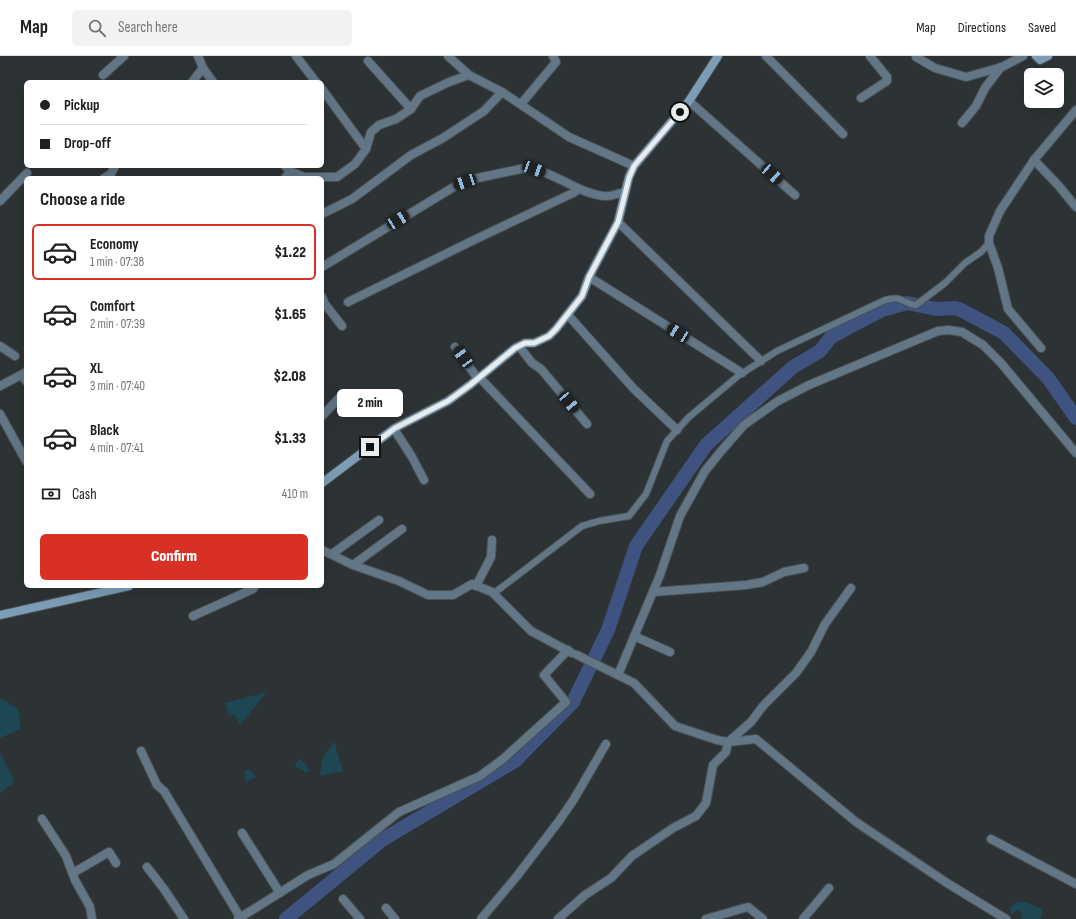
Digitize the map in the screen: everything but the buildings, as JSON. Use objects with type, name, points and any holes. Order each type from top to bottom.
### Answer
[{"type":"main road","points":[[324,482],[394,429],[448,401],[519,346],[525,343],[534,343],[549,336],[568,315],[582,296],[589,277],[618,222],[629,178],[634,166],[689,100],[718,56]]},
{"type":"main road","points":[[1036,56],[1040,60],[1048,56]]},
{"type":"main road","points":[[0,615],[120,588]]},
{"type":"street","points":[[103,75],[124,56]]},
{"type":"street","points":[[198,56],[203,68],[212,80]]},
{"type":"street","points":[[296,56],[314,80]]},
{"type":"street","points":[[448,56],[469,75],[502,92],[569,137],[634,166]]},
{"type":"street","points":[[521,104],[556,62],[553,56]]},
{"type":"street","points":[[766,56],[843,134]]},
{"type":"street","points":[[861,98],[887,80],[887,77],[870,56]]},
{"type":"street","points":[[916,57],[935,68],[966,77],[1001,68],[1023,56]]},
{"type":"street","points":[[368,61],[411,109]]},
{"type":"street","points":[[194,80],[203,68]]},
{"type":"street","points":[[962,123],[976,106],[985,88],[1001,68]]},
{"type":"street","points":[[324,177],[337,177],[355,164],[366,149],[371,132],[379,125],[396,120],[411,109],[420,96],[449,82],[469,75]]},
{"type":"street","points":[[324,92],[366,149]]},
{"type":"street","points":[[324,213],[352,199],[411,155],[443,138],[484,111],[502,92]]},
{"type":"street","points":[[689,100],[795,195]]},
{"type":"street","points":[[1041,348],[1008,309],[998,268],[989,243],[989,236],[1000,211],[1034,160],[1076,110]]},
{"type":"street","points":[[1034,160],[1058,184],[1076,207]]},
{"type":"street","points":[[108,176],[111,174],[114,168]]},
{"type":"street","points":[[324,266],[446,190],[473,179],[525,168],[534,169],[578,189],[605,196],[625,192]]},
{"type":"street","points":[[287,172],[297,176]]},
{"type":"street","points":[[24,176],[27,173]]},
{"type":"street","points":[[0,201],[24,176]]},
{"type":"street","points":[[348,302],[573,193],[578,189]]},
{"type":"street","points":[[618,222],[761,361]]},
{"type":"street","points":[[493,594],[582,526],[599,521],[629,516],[646,494],[667,441],[689,417],[742,373],[776,351],[886,300],[901,298],[907,304],[916,304],[945,283],[989,243]]},
{"type":"street","points":[[589,277],[742,373]]},
{"type":"street","points":[[324,303],[342,326]]},
{"type":"street","points":[[568,315],[633,388],[677,430]]},
{"type":"street","points":[[616,674],[653,592],[680,516],[706,472],[744,425],[778,401],[809,385],[938,331],[949,330],[962,332],[982,345],[1001,363],[1076,453]]},
{"type":"street","points":[[0,346],[15,356]]},
{"type":"street","points":[[519,346],[532,363],[541,369],[587,424]]},
{"type":"street","points":[[455,347],[478,379],[481,379],[590,494]]},
{"type":"street","points":[[0,386],[24,376]]},
{"type":"street","points":[[324,414],[341,396]]},
{"type":"street","points":[[0,414],[24,457]]},
{"type":"street","points":[[394,429],[412,457],[424,480]]},
{"type":"street","points":[[332,554],[379,520]]},
{"type":"street","points":[[353,565],[402,529]]},
{"type":"street","points":[[476,586],[491,557],[492,540]]},
{"type":"street","points":[[324,551],[353,565],[399,582],[428,595],[453,595],[472,584],[493,594],[531,631],[634,683],[675,726],[717,740],[728,742],[756,739],[856,822],[947,883],[1006,919]]},
{"type":"street","points":[[653,592],[752,584],[763,582],[784,572],[804,568]]},
{"type":"street","points":[[193,616],[254,588]]},
{"type":"street","points":[[558,919],[585,895],[611,878],[632,856],[673,828],[696,816],[706,804],[713,765],[726,752],[728,742],[751,722],[764,706],[796,673],[811,652],[825,624],[851,588]]},
{"type":"street","points":[[634,636],[670,652]]},
{"type":"street","points":[[141,751],[157,785],[164,791],[239,918],[308,875],[334,864],[399,812],[480,776],[503,759],[566,702],[544,675],[568,650]]},
{"type":"street","points":[[481,919],[560,821],[606,744]]},
{"type":"street","points":[[42,819],[66,856],[90,907],[92,919]]},
{"type":"street","points":[[242,833],[280,893]]},
{"type":"street","points":[[991,839],[1076,884]]},
{"type":"street","points":[[73,873],[109,852],[116,863]]},
{"type":"street","points":[[147,868],[164,888],[184,919]]},
{"type":"street","points":[[803,919],[829,888]]},
{"type":"street","points":[[343,899],[360,919]]},
{"type":"street","points":[[706,919],[748,907],[763,919]]},
{"type":"street","points":[[386,908],[395,919]]},
{"type":"shaded area","points":[[267,692],[240,725],[234,714],[229,716],[225,703]]},
{"type":"shaded area","points":[[0,698],[18,709],[21,729],[0,738]]},
{"type":"shaded area","points":[[334,741],[343,771],[322,776],[320,774],[322,760]]},
{"type":"shaded area","points":[[0,753],[15,782],[0,793]]},
{"type":"shaded area","points":[[300,759],[307,766],[309,771],[306,773],[294,765]]},
{"type":"shaded area","points":[[249,769],[256,777],[246,782],[244,772]]},
{"type":"shaded area","points":[[1018,902],[1027,902],[1043,910],[1041,918],[1021,919],[1022,915],[1018,910],[1012,914],[1009,909]]},
{"type":"waterway","points":[[286,919],[382,840],[515,761],[573,702],[608,630],[636,546],[706,445],[793,367],[820,351],[831,337],[882,310],[907,303],[936,309],[955,308],[1004,333],[1048,378],[1076,418]]},
{"type":"route","points":[[370,447],[395,428],[448,401],[515,348],[525,343],[534,343],[549,336],[556,329],[582,296],[589,277],[618,222],[629,178],[634,166],[680,112]]}]
